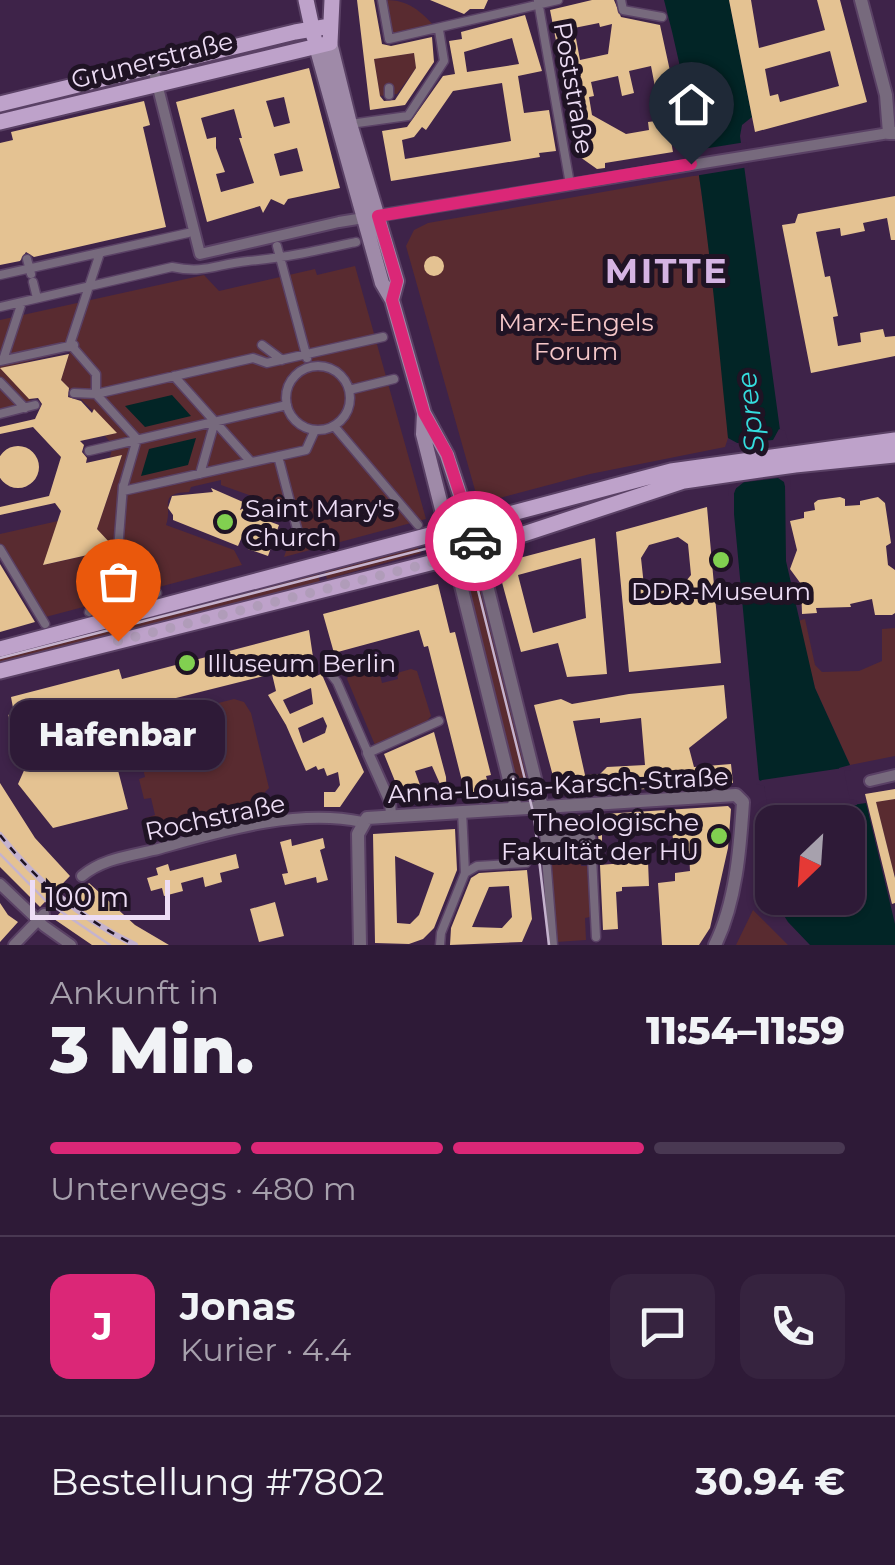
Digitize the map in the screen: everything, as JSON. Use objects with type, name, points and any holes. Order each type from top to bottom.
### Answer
[{"type":"main road","points":[[306,0],[312,28],[326,38],[350,124],[382,284],[392,300],[424,413],[447,454],[478,549]]},
{"type":"main road","points":[[332,0],[326,38],[370,217]]},
{"type":"main road","name":"Grunerstraße","points":[[0,122],[312,28]]},
{"type":"main road","name":"Grunerstraße","points":[[0,104],[155,77],[326,38]]},
{"type":"main road","points":[[424,413],[423,434],[454,557]]},
{"type":"main road","points":[[0,649],[671,471],[794,458],[895,440]]},
{"type":"main road","points":[[794,458],[895,456]]},
{"type":"main road","points":[[0,671],[454,557],[720,468]]},
{"type":"street","points":[[382,0],[389,39],[558,0]]},
{"type":"street","points":[[621,0],[624,10],[662,17]]},
{"type":"street","points":[[155,77],[191,232],[200,254],[370,217],[892,133],[891,100],[861,0]]},
{"type":"street","name":"Poststraße","points":[[539,2],[570,184]]},
{"type":"street","points":[[350,124],[408,116],[444,60],[439,30]]},
{"type":"street","points":[[391,107],[392,118]]},
{"type":"street","points":[[0,275],[191,232]]},
{"type":"street","points":[[0,307],[177,268],[197,272],[356,242]]},
{"type":"street","points":[[277,246],[310,368]]},
{"type":"street","points":[[73,345],[100,253]]},
{"type":"street","points":[[177,268],[180,280]]},
{"type":"street","points":[[30,271],[37,298]]},
{"type":"street","points":[[2,360],[22,302]]},
{"type":"street","points":[[74,393],[96,394],[135,381],[252,358],[268,363],[382,338]]},
{"type":"street","points":[[2,360],[73,345]]},
{"type":"street","points":[[73,345],[96,374],[96,394],[137,439]]},
{"type":"street","points":[[262,345],[282,360]]},
{"type":"street","points":[[310,368],[334,371],[348,390],[349,406],[334,426],[315,430],[294,419],[287,405],[291,381],[310,368]]},
{"type":"street","points":[[174,376],[251,462]]},
{"type":"street","points":[[348,390],[394,379]]},
{"type":"street","points":[[0,382],[30,407],[0,414]]},
{"type":"street","points":[[89,450],[287,405]]},
{"type":"street","points":[[200,474],[215,421]]},
{"type":"street","points":[[334,426],[418,525]]},
{"type":"street","points":[[123,487],[149,491],[200,474],[306,450],[315,430]]},
{"type":"street","points":[[89,612],[118,550],[123,487],[137,439]]},
{"type":"street","points":[[278,456],[301,544]]},
{"type":"street","points":[[478,549],[542,806],[553,945]]},
{"type":"street","points":[[0,550],[45,624]]},
{"type":"street","points":[[118,550],[157,594]]},
{"type":"street","points":[[454,557],[516,808]]},
{"type":"street","points":[[327,668],[337,682],[390,802],[391,815]]},
{"type":"street","points":[[368,754],[440,720]]},
{"type":"street","points":[[870,781],[895,775]]},
{"type":"street","name":"Anna-Louisa-Karsch-Straße","points":[[368,819],[736,795],[742,802],[734,880],[715,945]]},
{"type":"street","points":[[440,945],[465,873],[462,811]]},
{"type":"street","name":"Rochstraße","points":[[82,876],[105,862],[234,830],[308,819],[368,819]]},
{"type":"street","points":[[360,945],[358,834],[368,819]]},
{"type":"street","points":[[547,840],[591,837],[596,936]]},
{"type":"street","points":[[465,873],[477,866],[526,862]]},
{"type":"street","points":[[0,884],[71,945]]},
{"type":"street","points":[[14,945],[41,917]]},
{"type":"green space","points":[[386,0],[414,8],[435,27],[392,34]]},
{"type":"green space","points":[[414,53],[416,68],[397,94],[380,96],[374,59]]},
{"type":"green space","name":"Marx-Engels Forum","points":[[699,175],[723,349],[728,438],[725,447],[590,474],[492,500],[480,498],[406,246],[414,230],[428,223]]},
{"type":"green space","points":[[355,266],[426,519],[284,557],[294,528],[284,511],[281,518],[260,499],[221,485],[221,480],[191,487],[189,492],[170,498],[166,525],[234,550],[242,565],[38,619],[0,558],[0,534],[58,521],[44,565],[115,549],[97,529],[122,456],[110,457],[113,445],[105,436],[116,433],[61,380],[70,351],[1,368],[32,402],[0,410],[0,320],[204,275],[219,291],[315,269],[317,275]]},
{"type":"green space","points":[[416,545],[421,553],[327,579],[324,568]]},
{"type":"green space","points":[[312,572],[318,574],[320,582],[315,587],[0,667],[0,654]]},
{"type":"green space","points":[[478,581],[534,786],[517,788],[465,584]]},
{"type":"green space","points":[[805,619],[815,665],[822,672],[859,671],[882,661],[882,629],[895,628],[895,756],[850,765],[815,688],[798,621]]},
{"type":"green space","points":[[377,663],[382,683],[398,679],[397,673],[417,671],[431,716],[426,722],[375,745],[347,679],[350,672]]},
{"type":"green space","points":[[234,699],[244,702],[251,713],[269,788],[265,792],[267,809],[264,813],[150,837],[146,818],[155,815],[151,798],[144,799],[139,779],[145,777],[138,747],[130,748],[125,727]]},
{"type":"green space","points":[[895,799],[895,874],[894,874],[876,802]]},
{"type":"green space","points":[[580,844],[581,866],[587,866],[590,917],[585,918],[586,940],[556,942],[551,846]]},
{"type":"green space","points":[[753,910],[788,945],[736,945]]},
{"type":"water","name":"Spree","points":[[664,0],[729,0],[752,117],[742,125],[740,136],[780,430],[786,561],[815,688],[850,765],[839,768],[845,805],[770,805],[759,780],[734,514],[734,490],[744,482],[739,444],[728,438],[697,165]]},
{"type":"water","points":[[172,395],[191,416],[145,427],[125,406]]},
{"type":"water","points":[[196,438],[188,465],[141,476],[149,449]]},
{"type":"water","points":[[866,803],[895,924],[895,945],[810,945],[784,915],[865,915],[865,805],[852,805]]},
{"type":"pier","points":[[746,142],[749,167],[694,176],[690,151]]},
{"type":"pier","points":[[779,429],[785,431],[792,455],[790,491],[778,478],[738,483],[733,496],[728,496],[729,488],[739,481],[734,447],[726,444],[773,440]]},
{"type":"pier","points":[[850,767],[851,770],[844,771],[850,800],[856,799],[857,805],[767,805],[764,786],[756,784]]},
{"type":"building","points":[[357,0],[374,0],[382,44],[391,46],[432,37],[434,62],[405,105],[370,110]],"holes":[[[414,53],[416,68],[395,100],[384,101],[374,59]]]},
{"type":"building","points":[[430,0],[488,0],[484,9],[470,9],[464,14]]},
{"type":"building","points":[[592,0],[614,0],[621,17],[660,25],[675,94],[671,95],[675,118],[667,120],[673,152],[605,163],[605,168],[597,169],[573,152],[571,144],[576,143],[550,10]],"holes":[[[599,23],[600,27],[612,24],[608,54],[580,60],[574,28]],[[651,66],[656,121],[648,122],[649,130],[626,134],[592,115],[591,82],[618,76],[622,96],[634,93],[629,71]]]},
{"type":"building","points":[[729,0],[751,0],[759,48],[825,30],[817,0],[840,0],[867,102],[755,132]],"holes":[[[830,51],[839,86],[780,102],[778,94],[770,96],[765,69]]]},
{"type":"building","points":[[525,15],[542,71],[518,76],[524,113],[549,110],[556,151],[539,153],[540,157],[391,181],[382,131],[407,127],[443,76],[455,74],[449,41],[462,39],[461,32]],"holes":[[[512,38],[519,64],[467,72],[464,52]],[[502,83],[511,141],[405,159],[402,140],[414,137],[422,127],[426,130],[453,91]]]},
{"type":"building","points":[[309,68],[340,188],[288,199],[284,205],[271,199],[263,213],[260,206],[207,222],[176,102]],"holes":[[[284,97],[290,123],[274,127],[266,101]],[[234,109],[254,183],[221,192],[216,174],[225,172],[216,137],[207,139],[201,118]],[[297,148],[303,171],[280,176],[274,154]]]},
{"type":"building","points":[[144,101],[150,125],[143,127],[166,227],[34,257],[26,252],[20,261],[0,265],[0,143],[13,140],[11,132]]},
{"type":"building","points":[[895,196],[895,240],[891,240],[887,218],[863,223],[865,231],[841,236],[840,228],[816,232],[838,316],[833,317],[838,346],[861,342],[860,333],[883,329],[885,337],[895,336],[895,356],[811,373],[782,225],[795,223],[798,214]]},
{"type":"building","points":[[434,256],[444,266],[434,276],[424,266]]},
{"type":"building","points":[[69,354],[61,380],[69,388],[68,397],[81,401],[92,413],[94,409],[117,433],[80,441],[86,463],[122,455],[97,529],[111,544],[110,550],[43,565],[61,511],[55,503],[0,515],[0,507],[49,496],[61,457],[33,427],[0,434],[0,427],[35,419],[42,404],[38,398],[29,399],[0,368]]},
{"type":"building","points":[[10,448],[26,448],[37,459],[37,475],[26,486],[10,486],[-1,475],[-1,459]]},
{"type":"building","name":"Saint Mary's Church","points":[[211,488],[243,502],[240,510],[254,503],[260,518],[279,525],[268,556],[248,549],[244,532],[238,546],[173,520],[168,508],[172,496],[213,492]]},
{"type":"building","points":[[878,497],[885,503],[891,543],[886,546],[888,565],[895,570],[892,615],[875,615],[872,599],[850,604],[851,607],[816,608],[817,613],[802,614],[801,584],[790,569],[797,550],[790,521],[815,510],[818,500],[845,499],[845,506]]},
{"type":"building","points":[[707,507],[721,663],[629,672],[616,532]],"holes":[[[678,537],[688,544],[691,575],[682,586],[653,593],[644,586],[641,558],[649,545]]]},
{"type":"building","points":[[595,538],[607,674],[567,677],[558,643],[521,652],[497,564]],"holes":[[[581,558],[586,618],[533,633],[518,575]]]},
{"type":"building","points":[[0,564],[35,622],[0,632]]},
{"type":"building","points":[[438,584],[450,633],[455,632],[491,775],[486,776],[491,794],[467,801],[428,646],[424,647],[419,630],[334,653],[323,614]]},
{"type":"building","points":[[309,630],[313,657],[307,658],[312,678],[321,674],[323,677],[364,772],[340,807],[324,807],[324,792],[335,792],[340,785],[338,772],[327,776],[324,768],[318,770],[316,766],[306,771],[268,695],[276,691],[272,674],[104,716],[128,809],[53,828],[18,784],[26,766],[36,756],[31,736],[22,739],[20,732],[14,734],[8,715],[14,713],[11,697],[119,669],[122,679]],"holes":[[[311,688],[313,704],[290,714],[283,700]],[[323,717],[325,733],[303,743],[298,728]]]},
{"type":"building","points":[[724,685],[727,718],[689,748],[694,767],[731,764],[733,783],[558,795],[534,705],[561,699],[572,704]],"holes":[[[600,718],[600,723],[641,718],[645,765],[607,767],[600,774],[585,775],[573,721]]]},
{"type":"building","points":[[434,732],[446,777],[447,802],[403,801],[384,754]],"holes":[[[432,766],[440,784],[420,785],[415,771]]]},
{"type":"building","points":[[0,783],[35,838],[70,876],[40,907],[0,867]]},
{"type":"building","points":[[895,789],[895,799],[876,802],[895,878],[892,904],[865,794]]},
{"type":"building","points":[[728,806],[728,848],[710,928],[699,945],[662,945],[658,883],[675,881],[675,873],[690,871],[689,851],[674,852],[672,828],[602,833],[602,844],[593,830],[558,832],[557,817]]},
{"type":"building","points":[[455,829],[457,870],[434,928],[423,939],[409,944],[375,943],[373,834]],"holes":[[[395,856],[434,873],[419,915],[410,924],[397,923]]]},
{"type":"building","points":[[323,838],[325,848],[320,850],[328,880],[317,883],[316,877],[285,885],[282,874],[288,873],[280,842],[291,839],[292,846]]},
{"type":"building","points":[[236,854],[239,868],[220,873],[222,882],[205,887],[203,877],[181,883],[183,891],[164,896],[162,888],[151,891],[147,878],[158,875],[156,868],[168,864],[170,871]]},
{"type":"building","points":[[648,861],[649,886],[622,887],[622,891],[616,892],[618,929],[603,930],[600,865]]},
{"type":"building","points":[[527,870],[532,919],[522,942],[450,945],[451,928],[471,878],[479,873]],"holes":[[[509,886],[512,917],[502,928],[472,927],[489,887]]]},
{"type":"building","points":[[89,883],[135,925],[169,945],[92,945],[54,919]]},
{"type":"building","points":[[275,902],[284,936],[259,942],[250,909]]},
{"type":"building","points":[[0,903],[18,922],[0,942]]},
{"type":"tram line","points":[[0,658],[425,549],[450,552],[463,560],[476,582],[534,816],[549,945]]},
{"type":"tram line","points":[[0,854],[47,902],[110,945]]},
{"type":"railway","points":[[0,835],[61,898],[135,945]]},
{"type":"way so far","points":[[118,641],[454,557],[478,549],[475,541]]},
{"type":"place","name":"Saint Mary's Church","points":[[225,522]]},
{"type":"place","name":"DDR-Museum","points":[[721,560]]},
{"type":"place","name":"Hafenbar","points":[[118,641]]},
{"type":"place","name":"Illuseum Berlin","points":[[187,663]]},
{"type":"place","name":"Theologische Fakultät der HU","points":[[719,836]]},
{"type":"district","name":"MITTE","points":[[667,270]]},
{"type":"route","points":[[475,541],[447,454],[424,413],[392,300],[397,281],[378,216],[691,164]]}]
